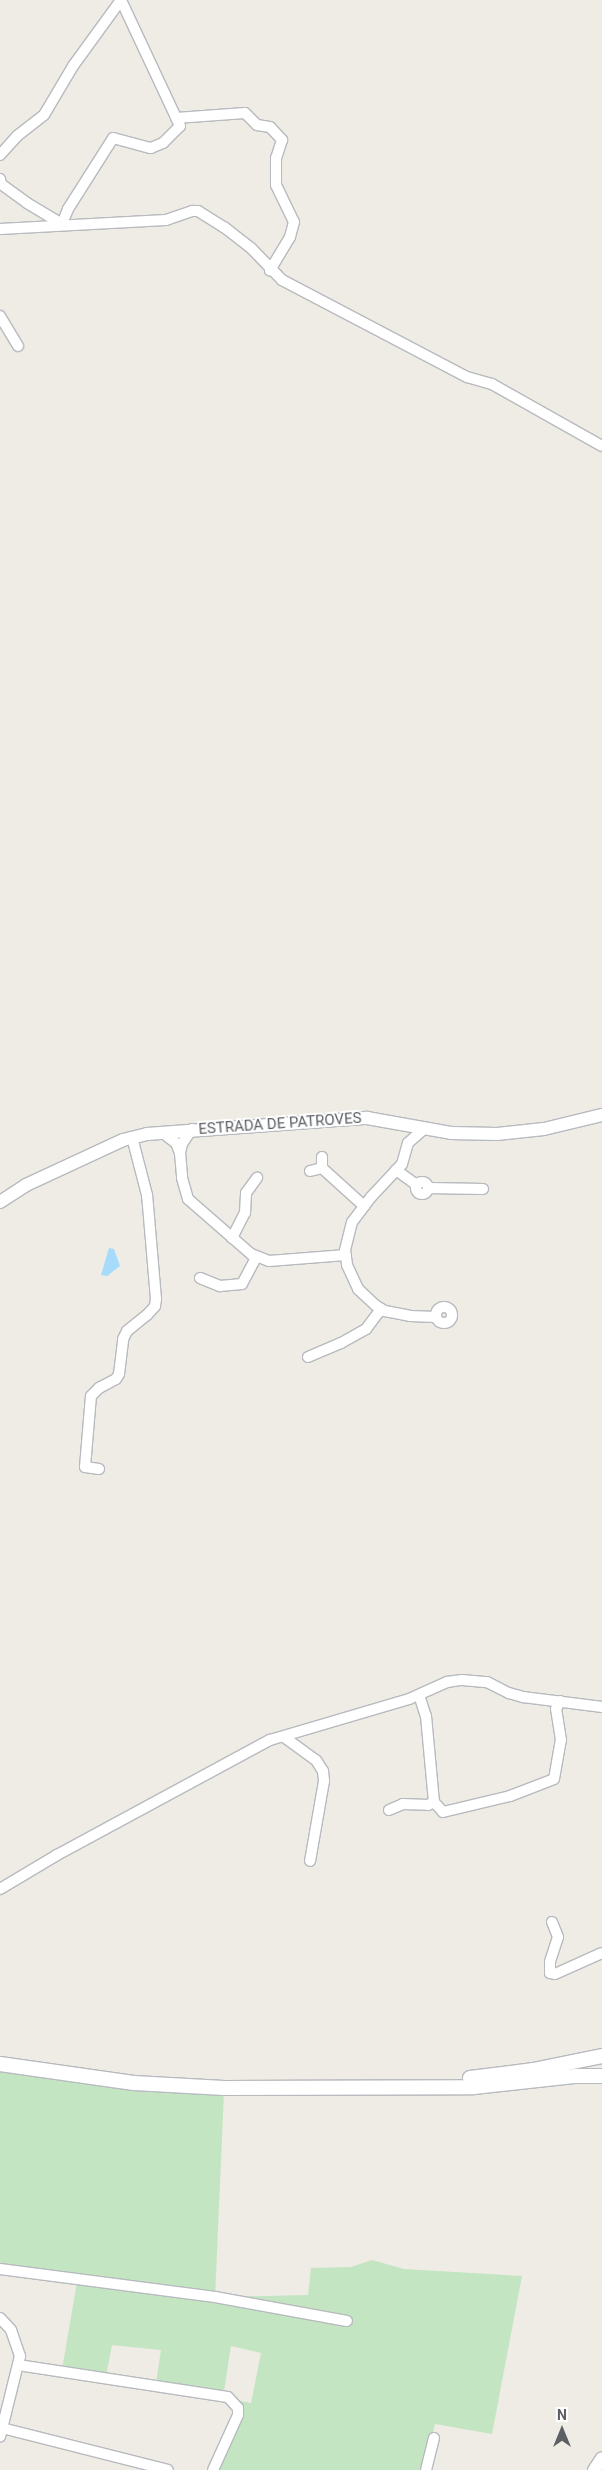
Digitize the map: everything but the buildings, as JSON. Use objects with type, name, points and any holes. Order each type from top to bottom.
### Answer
[{"type":"main road","points":[[365,2086],[533,2070],[602,2056]]},
{"type":"main road","points":[[0,2064],[134,2083],[224,2088],[474,2087],[576,2076],[602,2076]]},
{"type":"street","points":[[0,155],[17,136],[44,115],[73,66],[121,0],[180,126],[163,143],[151,148],[113,138],[68,209],[62,224]]},
{"type":"street","points":[[176,118],[245,113],[256,126],[270,127],[282,140],[276,158],[276,185],[294,222],[290,237],[270,270]]},
{"type":"street","points":[[0,179],[1,184],[27,203],[62,224]]},
{"type":"street","points":[[0,229],[62,224],[166,220],[192,211],[198,211],[224,227],[250,248],[282,280],[466,377],[492,384],[602,446]]},
{"type":"street","points":[[0,316],[18,346]]},
{"type":"street","name":"ESTRADA DE PATROVES","points":[[0,1202],[26,1185],[132,1137],[192,1129],[366,1118],[424,1129],[472,1135],[497,1134],[544,1129],[602,1115]]},
{"type":"street","points":[[397,1123],[408,1143]]},
{"type":"street","points":[[180,1154],[182,1144],[192,1129]]},
{"type":"street","points":[[424,1129],[408,1143],[402,1164],[352,1222],[346,1255],[349,1271],[358,1290],[381,1309],[410,1316],[436,1317]]},
{"type":"street","points":[[163,1133],[176,1143],[180,1154],[182,1178],[188,1199],[256,1258],[270,1261],[346,1255]]},
{"type":"street","points":[[99,1469],[85,1467],[91,1396],[99,1388],[116,1379],[119,1374],[123,1339],[127,1331],[147,1315],[155,1306],[156,1299],[147,1195],[132,1137]]},
{"type":"street","points":[[310,1171],[322,1163],[364,1206]]},
{"type":"street","points":[[396,1170],[417,1185],[417,1190],[420,1194],[426,1193],[428,1188],[483,1189]]},
{"type":"street","points":[[232,1238],[245,1213],[246,1193],[257,1178]]},
{"type":"street","points":[[200,1278],[220,1286],[242,1284],[256,1258]]},
{"type":"street","points":[[308,1357],[341,1344],[366,1330],[381,1309]]},
{"type":"street","points":[[0,1889],[57,1855],[270,1740],[419,1695],[447,1682],[475,1680],[487,1682],[509,1693],[523,1697],[602,1707]]},
{"type":"street","points":[[419,1695],[426,1716],[434,1802],[443,1812],[466,1808],[554,1780],[561,1740],[556,1709],[560,1701]]},
{"type":"street","points":[[284,1737],[316,1760],[323,1771],[324,1781],[310,1861]]},
{"type":"street","points":[[389,1810],[404,1804],[428,1805],[434,1802]]},
{"type":"street","points":[[552,1922],[558,1937],[550,1962],[550,1973],[555,1974],[602,1953]]},
{"type":"street","points":[[0,2269],[215,2297],[347,2322]]},
{"type":"street","points":[[0,2318],[12,2330],[20,2356],[1,2432],[168,2470]]},
{"type":"street","points":[[18,2365],[228,2397],[238,2408],[238,2416],[213,2470]]},
{"type":"street","points":[[426,2470],[434,2438]]},
{"type":"street","points":[[594,2470],[602,2458]]},
{"type":"green space","points":[[0,2068],[224,2092],[215,2297],[308,2295],[311,2268],[351,2267],[372,2260],[404,2269],[522,2276],[492,2434],[435,2424],[424,2470],[216,2470],[240,2418],[236,2400],[251,2403],[261,2353],[231,2346],[224,2391],[156,2383],[161,2350],[112,2345],[106,2376],[62,2370],[78,2276],[0,2265]]},
{"type":"water","points":[[109,1248],[114,1249],[120,1266],[107,1276],[101,1275]]}]
